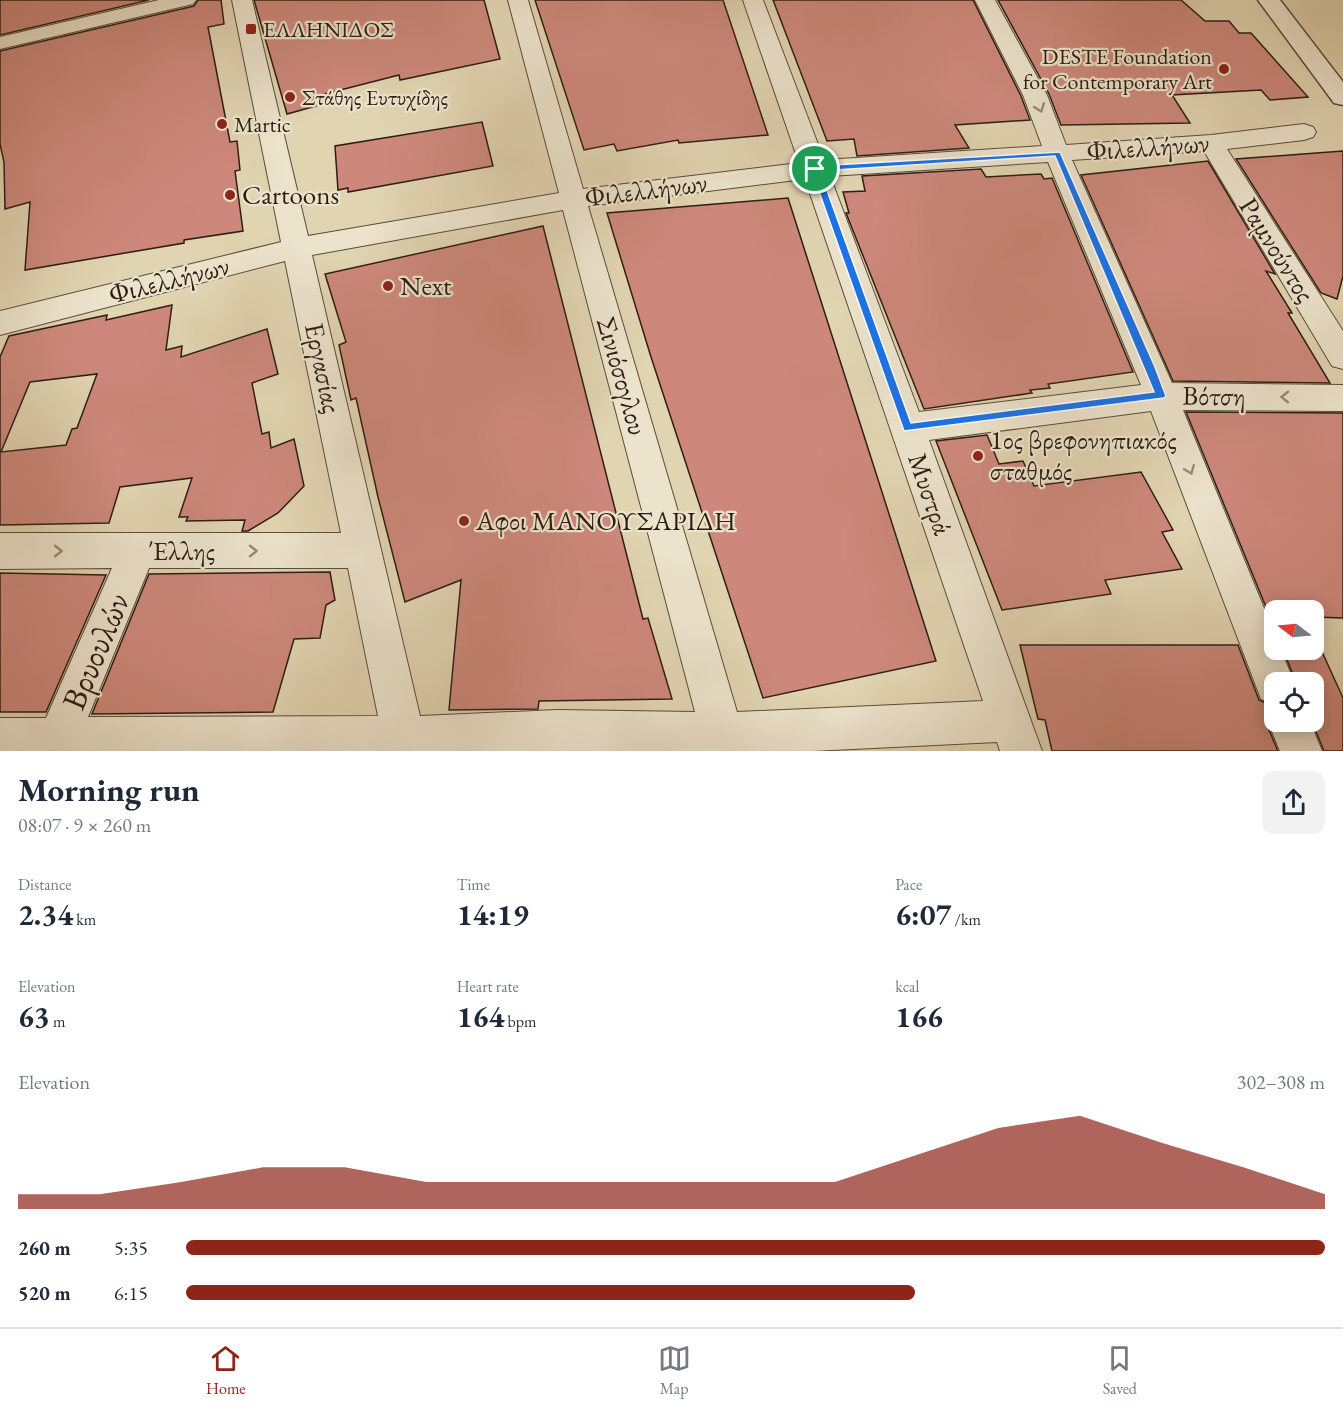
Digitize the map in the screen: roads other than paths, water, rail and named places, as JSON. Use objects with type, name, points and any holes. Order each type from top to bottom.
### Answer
[{"type":"street","points":[[0,43],[186,0]]},
{"type":"street","name":"Εργασίας","points":[[242,0],[406,744]]},
{"type":"street","name":"Σινιόσογλου","points":[[518,0],[719,743]]},
{"type":"street","name":"Μυστρά","points":[[753,0],[908,428],[1015,736]]},
{"type":"street","points":[[985,0],[1035,95],[1057,154],[1150,367],[1270,672]]},
{"type":"street","points":[[1269,0],[1343,98]]},
{"type":"street","name":"Φιλελλήνων","points":[[0,323],[297,248],[573,199],[815,169],[1211,143],[1304,132]]},
{"type":"street","name":"Ραμνούντος","points":[[1211,143],[1343,357]]},
{"type":"street","name":"Βότση","points":[[908,428],[1161,396],[1343,398]]},
{"type":"street","name":"Έλλης","points":[[0,551],[363,550]]},
{"type":"street","name":"Βρυουλών","points":[[55,745],[138,551]]},
{"type":"street","points":[[0,739],[55,745],[406,744],[442,737],[557,731],[719,743],[1015,736]]},
{"type":"street","points":[[1293,732],[1301,751]]},
{"type":"place","name":"ΕΛΛΗΝΙΔΟΣ","points":[[251,29]]},
{"type":"place","name":"DESTE Foundation for Contemporary Art","points":[[1224,69]]},
{"type":"place","name":"Στάθης Ευτυχίδης","points":[[290,97]]},
{"type":"place","name":"Martic","points":[[222,124]]},
{"type":"place","name":"Cartoons","points":[[230,195]]},
{"type":"place","name":"Next","points":[[388,286]]},
{"type":"place","name":"1ος βρεφονηπιακός σταθμός","points":[[978,456]]},
{"type":"place","name":"Αφοι ΜΑΝΟΥΣΑΡΙΔΗ","points":[[464,521]]}]
